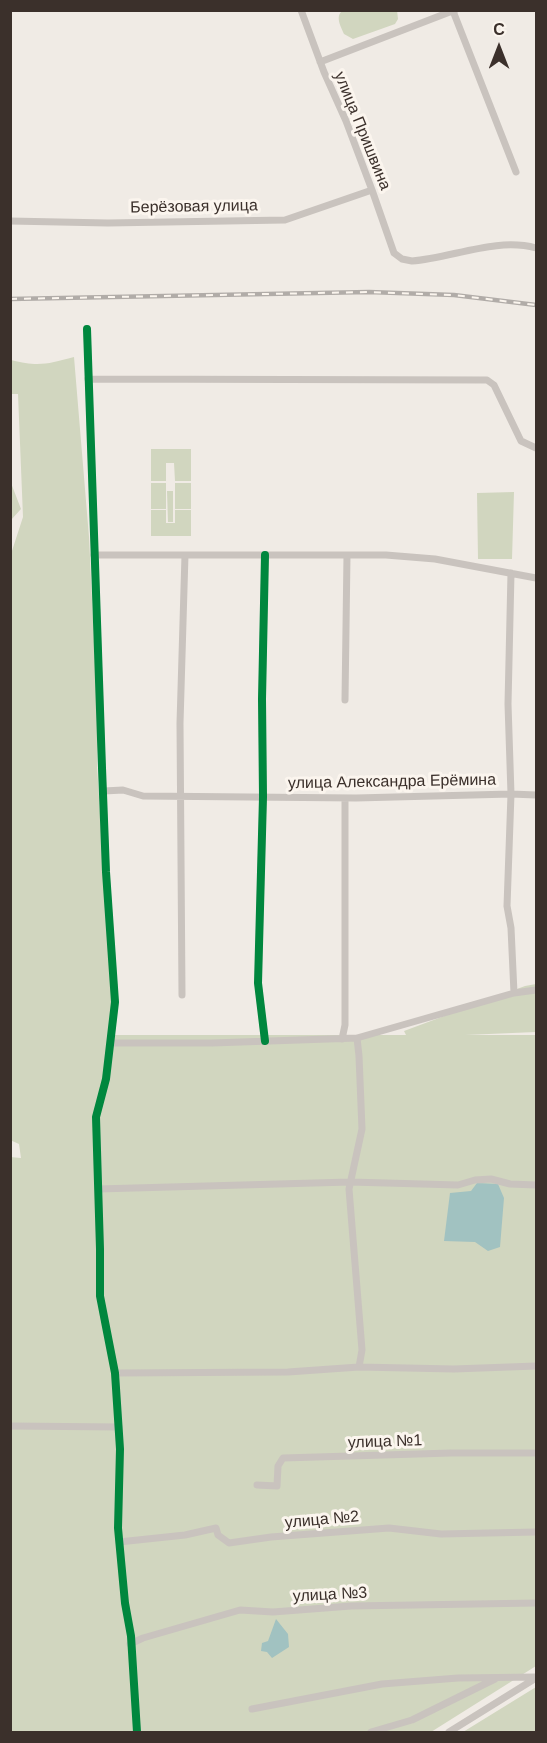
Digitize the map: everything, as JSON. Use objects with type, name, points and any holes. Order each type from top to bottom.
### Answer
[{"type":"street","name":"улица Пришвина","points":[[301,10],[320,62],[346,121],[394,253],[402,259],[419,260],[476,249],[523,244],[537,248]]},
{"type":"street","points":[[320,62],[454,11],[516,172]]},
{"type":"street","name":"Берёзовая улица","points":[[10,221],[108,223],[285,220],[372,190]]},
{"type":"street","points":[[87,329],[106,872],[115,1002],[106,1079],[96,1117],[100,1296],[115,1373],[120,1449],[118,1528],[125,1604],[131,1636],[136,1732]]},
{"type":"street","points":[[88,380],[487,380],[494,386],[521,441],[537,448]]},
{"type":"street","points":[[94,555],[386,555],[435,559],[537,578]]},
{"type":"street","points":[[182,995],[180,723],[185,555]]},
{"type":"street","points":[[265,555],[262,699],[263,797],[258,983],[265,1041]]},
{"type":"street","points":[[345,700],[347,555]]},
{"type":"street","points":[[511,573],[507,906],[511,928],[514,993]]},
{"type":"street","name":"улица Александра Ерёмина","points":[[104,791],[123,790],[143,796],[345,798],[537,795]]},
{"type":"street","points":[[342,1039],[345,1025],[345,798]]},
{"type":"street","points":[[110,1043],[357,1038],[514,993],[537,990]]},
{"type":"street","points":[[357,1038],[362,1129],[348,1190],[362,1350],[359,1366]]},
{"type":"street","points":[[98,1190],[350,1182],[458,1185],[475,1180],[491,1179],[510,1184],[537,1185]]},
{"type":"street","points":[[115,1373],[288,1372],[359,1366],[454,1369],[537,1366]]},
{"type":"street","points":[[10,1426],[119,1427]]},
{"type":"street","name":"улица №1","points":[[257,1485],[277,1486],[278,1466],[283,1458],[537,1453]]},
{"type":"street","name":"улица №2","points":[[119,1542],[185,1535],[216,1528],[218,1535],[229,1543],[389,1528],[441,1534],[537,1532]]},
{"type":"street","name":"улица №3","points":[[130,1644],[143,1638],[240,1610],[273,1612],[351,1606],[537,1603]]},
{"type":"street","points":[[252,1708],[382,1684],[458,1678],[537,1677]]},
{"type":"street","points":[[449,1732],[537,1677]]},
{"type":"street","points":[[371,1732],[412,1720],[496,1678]]},
{"type":"green space","points":[[397,10],[398,19],[395,24],[353,39],[344,34],[339,22],[342,11]]},
{"type":"green space","points":[[74,357],[89,537],[97,705],[97,766],[114,1035],[406,1035],[404,1031],[525,986],[536,984],[536,1032],[465,1035],[536,1035],[536,1666],[431,1732],[11,1732],[10,1157],[21,1158],[19,1144],[10,1140],[10,557],[23,517],[18,394],[11,394],[11,360],[43,364]]},
{"type":"green space","points":[[151,449],[191,449],[191,481],[175,481],[174,463],[166,463],[166,481],[151,481]]},
{"type":"green space","points":[[10,483],[21,509],[11,520]]},
{"type":"green space","points":[[151,483],[166,483],[166,509],[151,509]]},
{"type":"green space","points":[[175,483],[191,483],[191,509],[175,509]]},
{"type":"green space","points":[[167,491],[173,491],[173,522],[168,522]]},
{"type":"green space","points":[[514,492],[512,559],[478,559],[477,493]]},
{"type":"green space","points":[[151,510],[166,510],[166,523],[175,523],[175,510],[191,510],[191,536],[151,536]]},
{"type":"green space","points":[[536,1687],[536,1732],[463,1732]]},
{"type":"water","points":[[477,1183],[498,1184],[504,1198],[500,1247],[488,1251],[475,1242],[444,1241],[450,1193],[471,1191]]},
{"type":"water","points":[[276,1619],[288,1634],[289,1647],[272,1658],[267,1652],[261,1651],[262,1643],[268,1641]]},
{"type":"railway","points":[[10,299],[369,292],[454,295],[536,305]]},
{"type":"cycle path","points":[[87,329],[106,872],[115,1002],[106,1079],[96,1117],[100,1296],[115,1373],[120,1449],[118,1528],[125,1603],[131,1636],[137,1732]]},
{"type":"cycle path","points":[[265,555],[262,699],[263,797],[258,983],[265,1041]]}]
